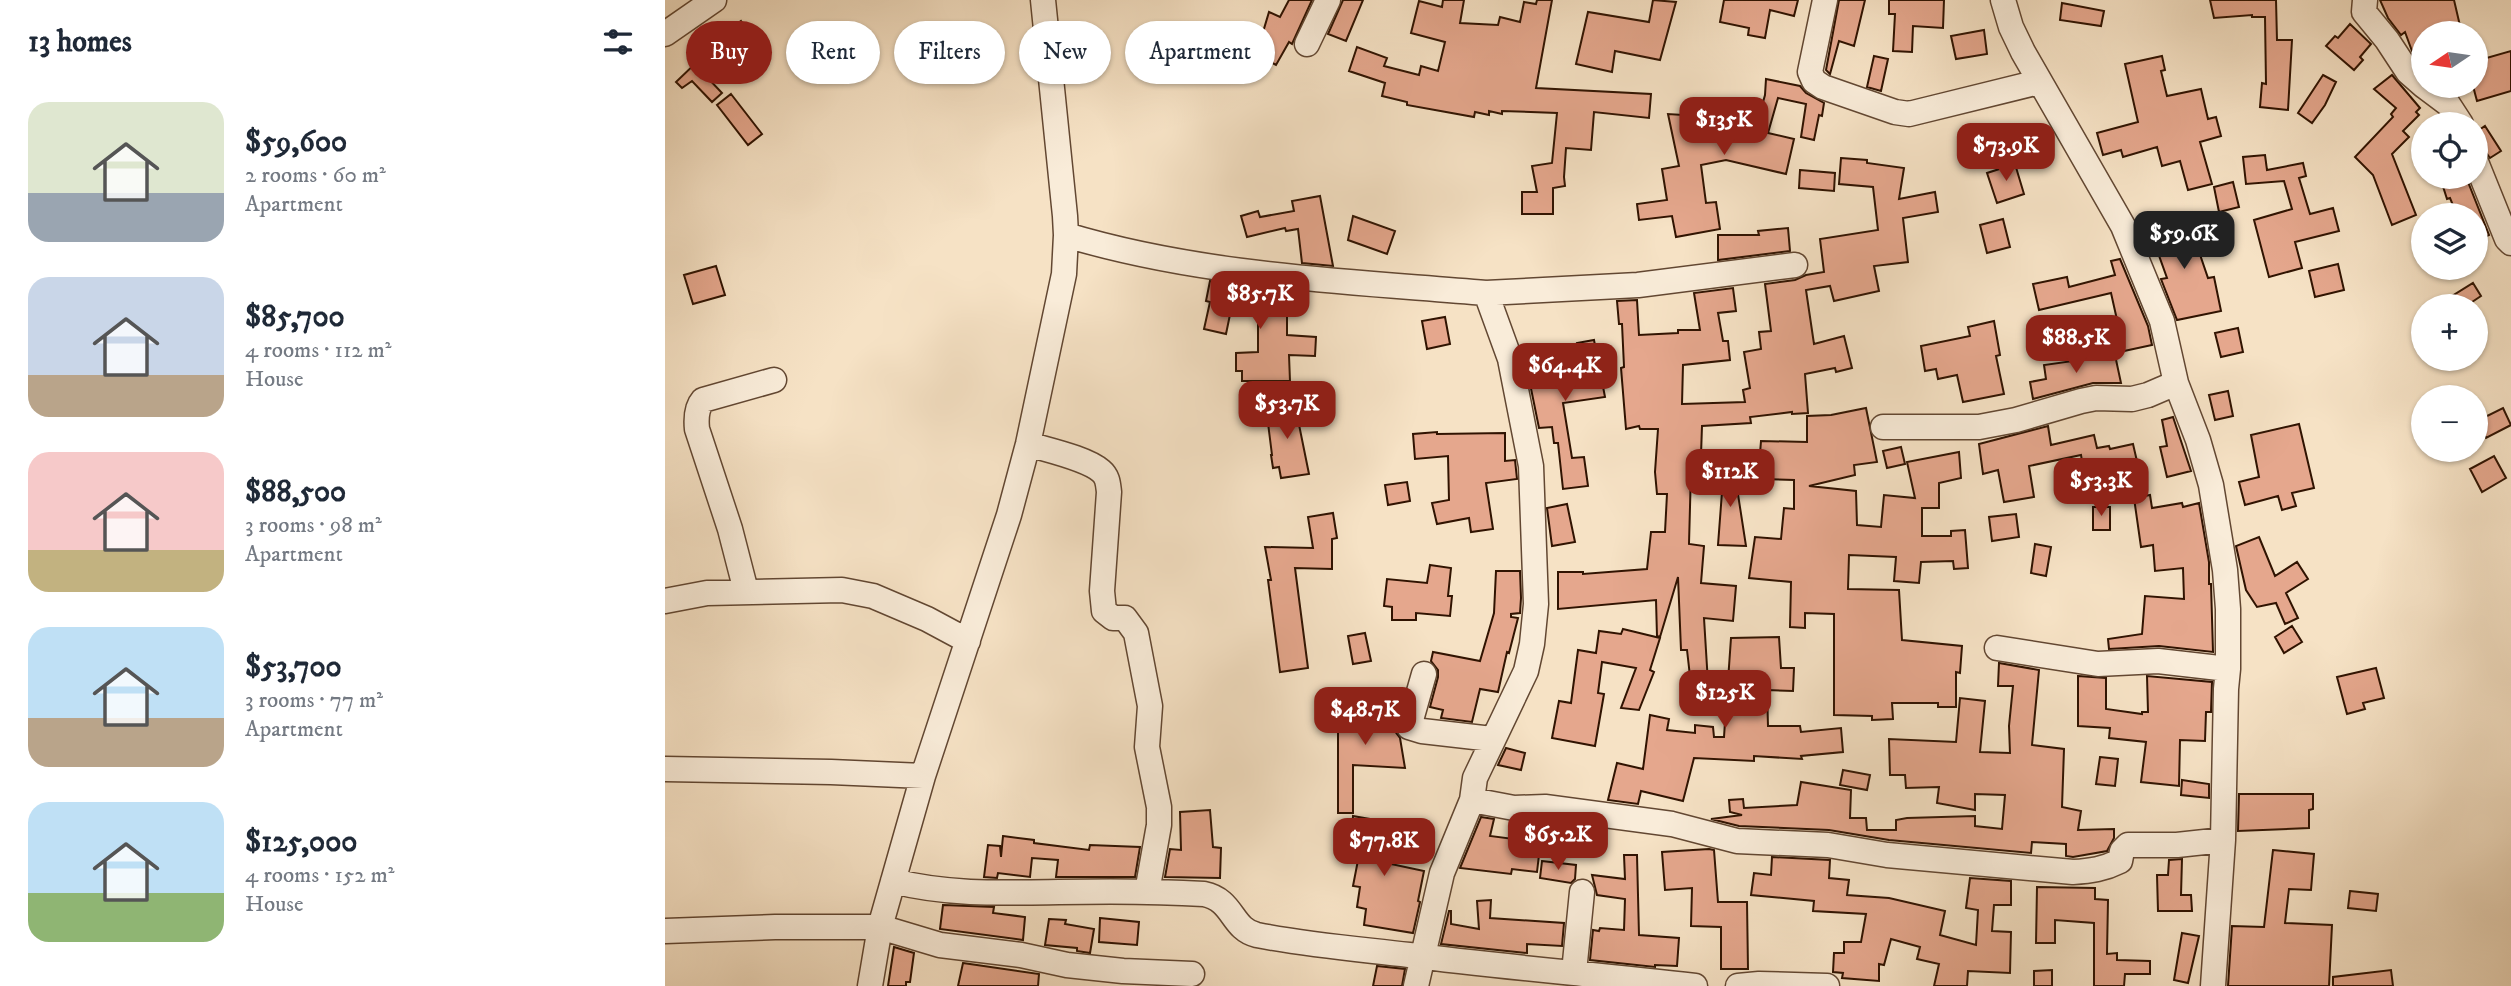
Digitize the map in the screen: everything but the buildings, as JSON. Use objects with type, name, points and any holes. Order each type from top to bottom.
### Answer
[{"type":"street","points":[[665,34],[714,0]]},
{"type":"street","points":[[870,986],[880,927],[923,776],[1009,515],[1054,328],[1066,235],[1042,0]]},
{"type":"street","points":[[1307,44],[1328,0]]},
{"type":"street","points":[[1825,0],[1810,72],[1814,81],[1823,87],[1895,112],[1909,114],[2039,82]]},
{"type":"street","points":[[2003,0],[2011,27],[2039,82],[2123,226],[2162,321],[2176,383],[2198,440],[2211,485],[2225,570],[2228,669],[2223,840],[2213,986]]},
{"type":"street","points":[[2365,0],[2364,12],[2411,75]]},
{"type":"street","points":[[2440,98],[2453,112]]},
{"type":"street","points":[[2487,189],[2511,243]]},
{"type":"street","points":[[1066,235],[1182,262],[1267,276],[1486,293],[1638,285],[1795,265]]},
{"type":"street","points":[[1416,986],[1443,873],[1472,800],[1475,778],[1526,671],[1532,644],[1536,604],[1531,466],[1510,359],[1486,293]]},
{"type":"street","points":[[746,591],[696,420],[703,400],[774,380]]},
{"type":"street","points":[[1883,427],[1979,427],[2016,420],[2088,399],[2131,400],[2176,383]]},
{"type":"street","points":[[1028,444],[1082,461],[1101,470],[1107,479],[1109,492],[1102,591],[1104,611],[1113,618],[1125,618],[1132,624],[1150,706],[1147,747],[1159,807],[1159,825],[1147,891]]},
{"type":"street","points":[[665,601],[707,593],[842,590],[873,596],[927,619],[968,641]]},
{"type":"street","points":[[1997,648],[2098,664],[2158,662],[2228,669]]},
{"type":"street","points":[[1424,674],[1409,727],[1492,739]]},
{"type":"street","points":[[665,769],[923,776]]},
{"type":"street","points":[[1472,800],[1514,808],[1545,807],[1672,824],[1737,841],[1819,844],[1887,855],[2073,872],[2106,868],[2120,861],[2122,850],[2128,845],[2177,845],[2223,840]]},
{"type":"street","points":[[893,881],[922,888],[979,893],[1147,891],[1204,894],[1218,898],[1241,927],[1253,934],[1291,942],[1695,986]]},
{"type":"street","points":[[1574,972],[1582,892]]},
{"type":"street","points":[[665,931],[880,927],[940,945],[1021,955],[1067,965],[1192,974]]},
{"type":"street","points":[[1738,986],[1823,986]]}]
